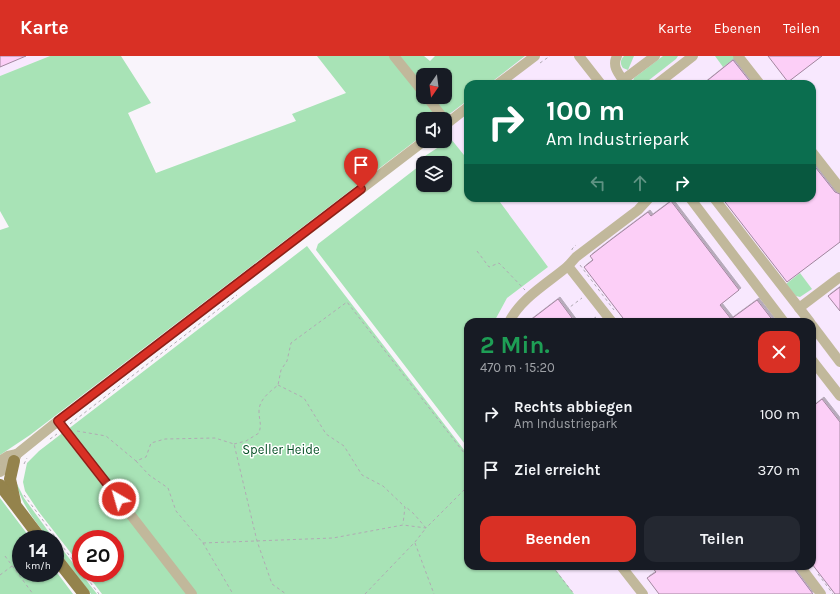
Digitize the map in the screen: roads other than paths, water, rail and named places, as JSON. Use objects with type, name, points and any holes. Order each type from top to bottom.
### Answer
[{"type":"main road","points":[[16,505],[10,479],[20,460]]},
{"type":"main road","points":[[0,485],[35,530]]},
{"type":"main road","points":[[64,568],[84,594]]},
{"type":"street","points":[[394,56],[416,83]]},
{"type":"street","points":[[503,80],[535,56]]},
{"type":"street","points":[[579,56],[598,80]]},
{"type":"street","points":[[617,56],[614,63],[615,68],[624,80]]},
{"type":"street","points":[[627,80],[655,56]]},
{"type":"street","points":[[662,80],[693,56]]},
{"type":"street","points":[[738,56],[757,80]]},
{"type":"street","points":[[452,117],[464,110]]},
{"type":"street","points":[[0,472],[20,460],[61,425],[416,147]]},
{"type":"street","points":[[816,157],[840,188]]},
{"type":"street","points":[[511,318],[514,312],[531,296],[568,266],[576,257],[638,210],[645,202]]},
{"type":"street","points":[[693,202],[781,318]]},
{"type":"street","points":[[717,202],[807,318]]},
{"type":"street","points":[[568,266],[614,318]]},
{"type":"street","points":[[799,308],[840,277]]},
{"type":"street","points":[[816,330],[840,362]]},
{"type":"street","points":[[816,366],[840,396]]},
{"type":"street","points":[[61,425],[192,594]]},
{"type":"street","points":[[0,461],[8,456],[20,460]]},
{"type":"street","points":[[624,570],[643,594]]},
{"type":"street","points":[[803,570],[821,594]]},
{"type":"park label","name":"Speller Heide","points":[[281,449]]}]
